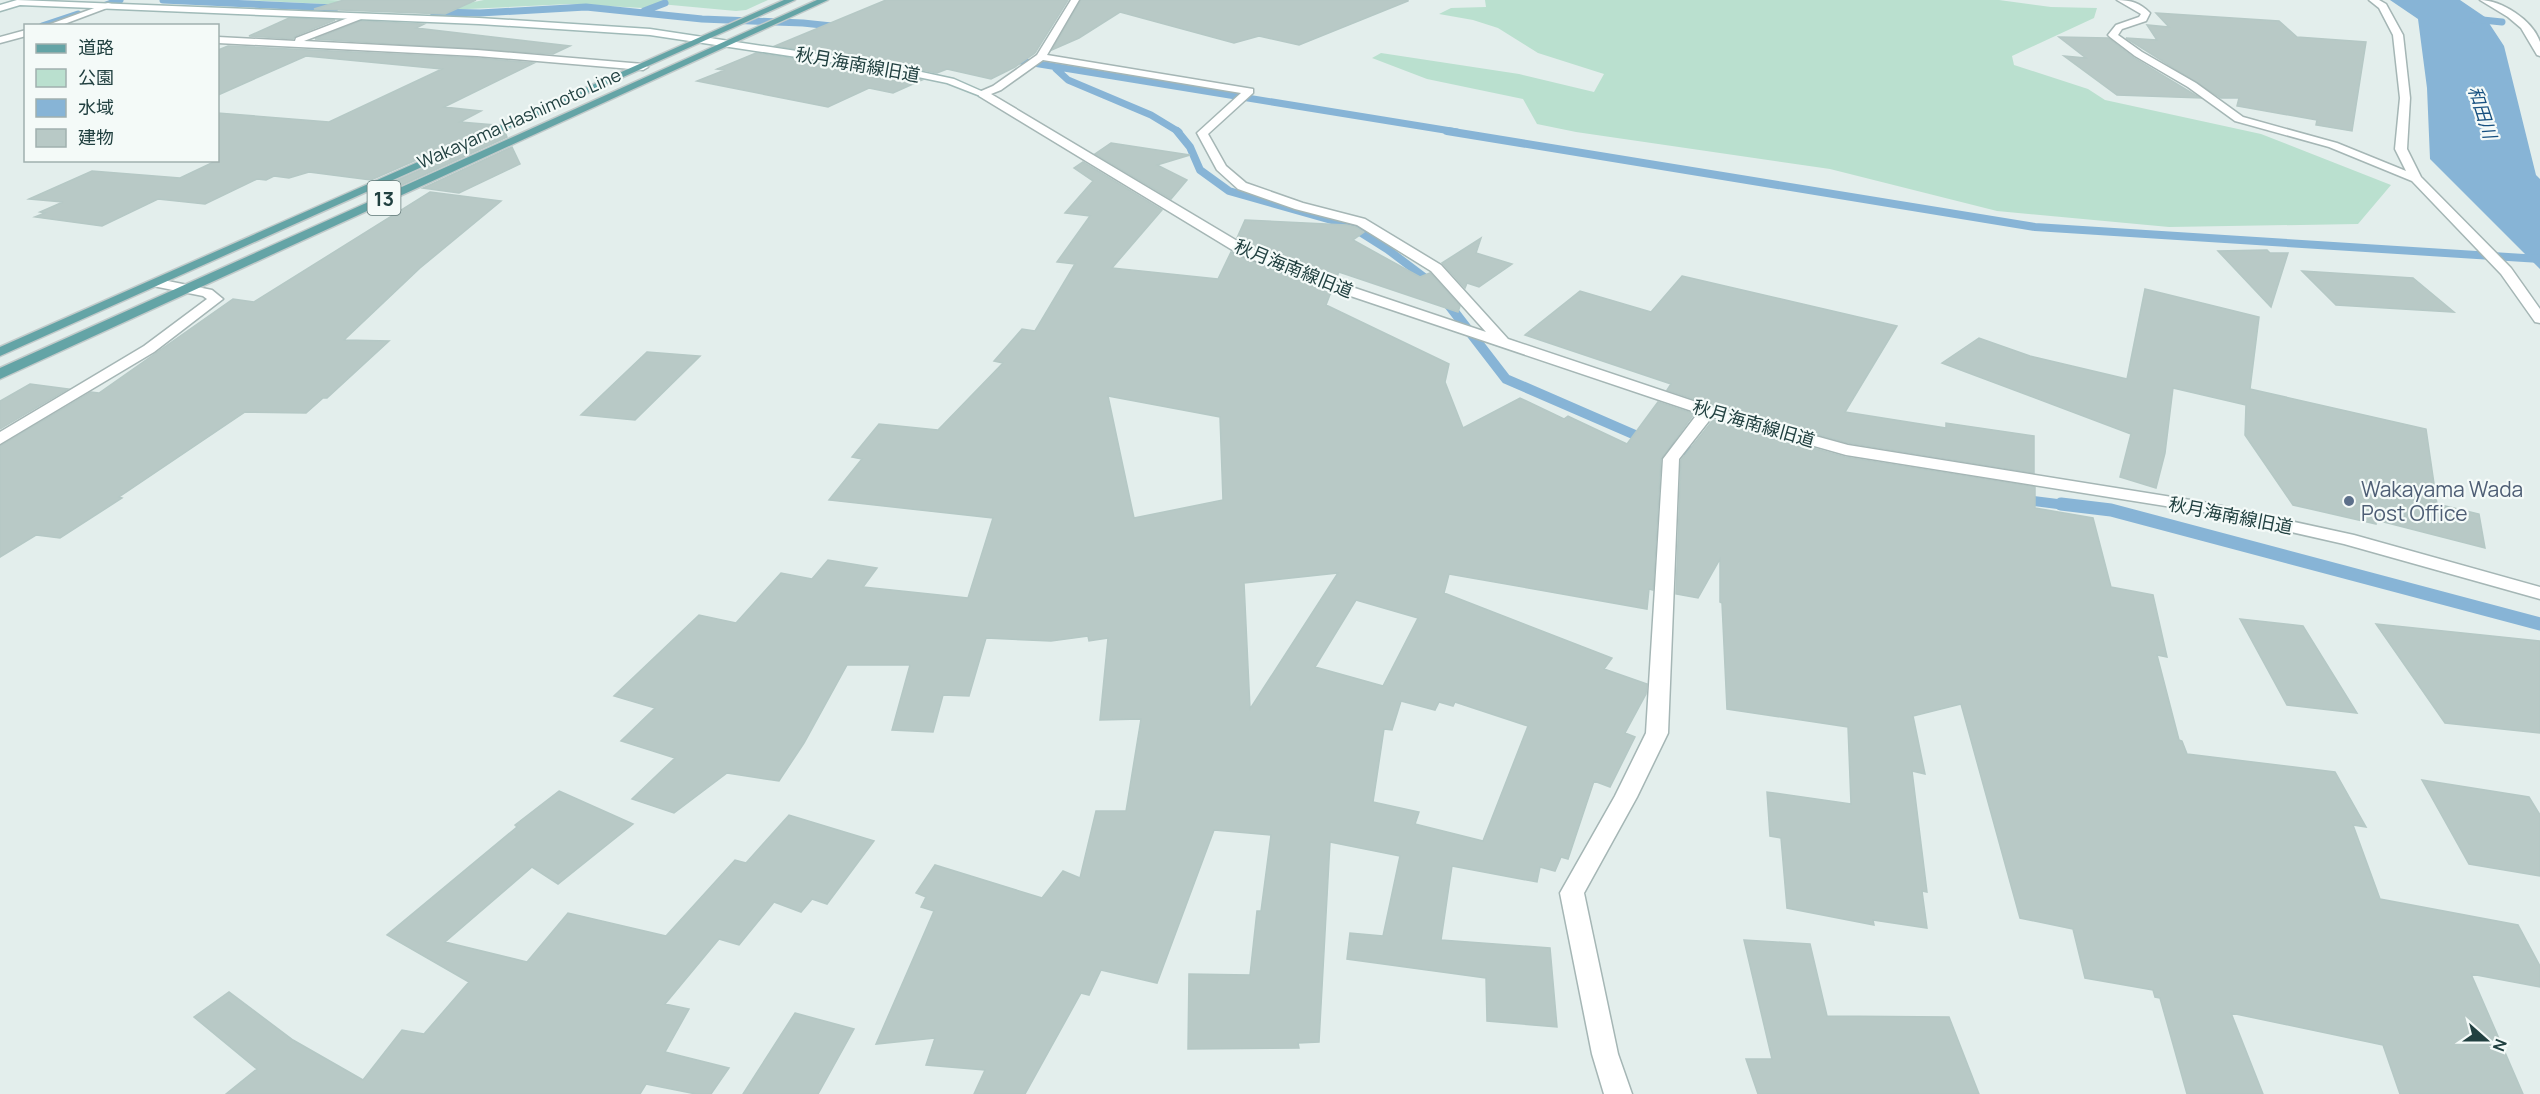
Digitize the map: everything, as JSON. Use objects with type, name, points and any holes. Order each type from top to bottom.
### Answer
[{"type":"main road","name":"Wakayama Hashimoto Line","points":[[0,352],[791,0]]},
{"type":"main road","name":"Wakayama Hashimoto Line","points":[[0,374],[824,0]]},
{"type":"street","points":[[983,94],[997,88],[1039,59],[1075,0]]},
{"type":"street","points":[[2121,0],[2135,5],[2146,13],[2143,19],[2119,27],[2113,35],[2125,47],[2184,80],[2217,102],[2226,112],[2239,119],[2333,145],[2416,179]]},
{"type":"street","points":[[2373,0],[2383,6],[2398,35],[2405,98],[2401,149],[2416,179],[2506,271],[2540,319]]},
{"type":"street","points":[[2484,0],[2517,18],[2532,34],[2540,53]]},
{"type":"street","name":"秋月海南線旧道","points":[[0,8],[23,1],[587,27],[733,43],[889,68],[950,81],[983,94],[1244,251],[1311,278],[1708,411],[1846,450],[2214,509],[2348,539],[2540,592]]},
{"type":"street","points":[[55,24],[111,5]]},
{"type":"street","points":[[295,42],[358,16]]},
{"type":"street","points":[[0,32],[24,33]]},
{"type":"street","points":[[0,40],[24,33]]},
{"type":"street","points":[[219,40],[295,42],[477,53],[643,67]]},
{"type":"street","points":[[1039,59],[1249,91],[1202,133],[1221,168],[1242,186],[1299,206],[1361,222],[1436,268],[1503,342]]},
{"type":"street","points":[[0,439],[149,349],[216,299],[207,293],[158,283]]},
{"type":"street","points":[[1618,1094],[1605,1054],[1572,893],[1626,797],[1657,733],[1671,459],[1708,411]]},
{"type":"green space","points":[[244,0],[327,0],[458,5],[484,0],[768,0],[746,10],[736,11],[660,4],[643,8],[569,4],[446,10]]},
{"type":"green space","points":[[1485,0],[1999,0],[2051,7],[2097,8],[2094,18],[2012,56],[2014,65],[2088,89],[2105,100],[2261,134],[2391,185],[2358,224],[2169,227],[1997,211],[1830,169],[1576,132],[1537,124],[1523,99],[1427,79],[1372,58],[1381,53],[1519,74],[1594,92],[1604,74],[1538,53],[1498,28],[1473,20],[1439,14],[1451,8],[1486,7]]},
{"type":"water","name":"和田川","points":[[2390,0],[2460,0],[2485,17],[2504,46],[2536,175],[2540,179],[2540,269],[2430,159],[2427,88],[2418,19]]},
{"type":"building","points":[[344,0],[476,0],[445,14],[314,9]]},
{"type":"building","points":[[886,0],[1068,0],[1035,53],[1015,67],[991,79],[947,69],[937,73],[889,63],[775,46]]},
{"type":"building","points":[[1081,0],[1408,1],[1299,45],[1259,36],[1234,43],[1120,12],[1079,38],[1052,50]]},
{"type":"building","points":[[2156,13],[2279,21],[2297,37],[2366,42],[2352,131],[2316,125],[2317,120],[2237,106],[2239,98],[2221,98],[2126,38],[2157,40],[2147,25],[2169,27]]},
{"type":"building","points":[[289,18],[335,20],[295,36],[293,39],[249,36]]},
{"type":"building","points":[[361,21],[424,24],[416,28],[570,46],[553,54],[315,39]]},
{"type":"building","points":[[2059,37],[2108,38],[2134,58],[2200,98],[2117,95],[2064,56],[2086,58]]},
{"type":"building","points":[[228,46],[477,58],[534,63],[444,107],[481,111],[460,122],[496,125],[371,180],[309,172],[289,178],[274,176],[266,180],[257,179],[205,204],[158,199],[102,226],[35,217],[45,213],[40,212],[63,202],[29,199],[92,171],[180,178],[214,162],[219,162],[219,113],[329,122],[442,69],[306,56],[219,95],[219,50]]},
{"type":"building","points":[[756,53],[922,80],[893,93],[869,88],[828,107],[697,81],[725,70],[717,69]]},
{"type":"building","points":[[505,132],[507,137],[402,185],[391,183]]},
{"type":"building","points":[[1111,143],[1190,155],[1157,165],[1187,180],[1171,199],[1095,154]]},
{"type":"building","points":[[512,147],[520,164],[459,193],[423,188]]},
{"type":"building","points":[[1083,162],[1162,210],[1112,268],[1218,279],[1231,252],[1331,292],[1326,305],[1449,364],[1445,382],[1463,428],[1520,398],[1564,419],[1568,416],[1627,444],[1658,402],[1694,414],[1661,459],[1653,590],[1649,589],[1647,609],[1449,574],[1444,593],[1612,658],[1604,669],[1647,684],[1646,694],[1625,733],[1635,737],[1610,787],[1594,781],[1568,859],[1561,857],[1555,871],[1540,867],[1537,882],[1452,866],[1441,940],[1550,948],[1557,1027],[1487,1021],[1486,978],[1347,959],[1350,933],[1383,936],[1400,856],[1330,842],[1319,1042],[1298,1043],[1299,1048],[1188,1049],[1189,974],[1250,975],[1257,911],[1261,911],[1271,835],[1214,830],[1157,983],[1101,970],[1089,995],[1081,993],[1025,1094],[974,1094],[985,1070],[926,1065],[935,1038],[876,1044],[934,911],[921,907],[926,897],[916,893],[935,865],[1042,898],[1063,871],[1080,878],[1096,811],[1126,811],[1141,719],[1100,720],[1108,638],[1089,641],[1088,636],[1051,641],[986,638],[969,696],[943,695],[933,732],[892,730],[910,665],[847,665],[804,743],[779,781],[727,773],[674,813],[632,799],[675,758],[621,741],[655,708],[614,696],[699,615],[736,623],[781,573],[812,579],[828,560],[877,568],[863,587],[968,598],[993,518],[829,500],[862,459],[852,457],[879,424],[938,430],[1003,363],[994,361],[1022,329],[1035,331],[1075,264],[1057,262],[1090,216],[1065,213],[1093,181],[1074,168]],"holes":[[[1108,396],[1220,417],[1223,500],[1134,518]],[[1338,573],[1250,709],[1244,583]],[[1356,600],[1418,618],[1383,686],[1315,667]],[[1401,701],[1435,710],[1439,702],[1453,706],[1455,702],[1528,726],[1483,841],[1415,824],[1419,812],[1373,802],[1384,729],[1392,730]]]},
{"type":"building","points":[[430,192],[501,201],[420,268],[344,340],[389,341],[327,398],[323,398],[306,413],[245,412],[119,497],[122,498],[60,538],[36,535],[0,557],[0,446],[91,392],[99,393],[233,299],[254,302]]},
{"type":"building","points":[[1245,220],[1356,227],[1364,232],[1353,240],[1420,277],[1430,273],[1460,306],[1458,312],[1339,272],[1336,279],[1250,246],[1237,238]]},
{"type":"building","points":[[1481,238],[1476,253],[1512,264],[1479,287],[1467,283],[1465,288],[1442,263]]},
{"type":"building","points":[[2267,250],[2270,253],[2288,253],[2271,307],[2218,251]]},
{"type":"building","points":[[2302,271],[2413,278],[2454,312],[2336,305]]},
{"type":"building","points":[[1682,276],[1897,326],[1845,412],[1946,428],[1946,423],[2034,436],[2034,473],[1848,443],[1715,406],[1667,390],[1671,384],[1525,335],[1580,291],[1651,312]]},
{"type":"building","points":[[2145,289],[2259,317],[2250,389],[2426,429],[2437,504],[2479,514],[2485,548],[2376,520],[2376,524],[2293,505],[2245,435],[2246,405],[2173,388],[2165,453],[2156,488],[2120,477],[2131,434],[1942,363],[1979,338],[2030,356],[2127,379]]},
{"type":"building","points":[[647,352],[700,356],[635,420],[581,415]]},
{"type":"building","points":[[30,384],[68,389],[0,429],[0,401]]},
{"type":"building","points":[[1713,420],[1845,457],[2035,487],[2035,508],[2093,518],[2111,587],[2153,595],[2167,657],[2157,655],[2179,740],[2182,741],[2187,754],[2335,772],[2366,827],[2353,825],[2380,899],[2518,925],[2540,966],[2540,987],[2471,974],[2523,1094],[2400,1094],[2383,1045],[2231,1013],[2263,1094],[2187,1094],[2160,998],[2155,997],[2153,990],[2085,978],[2073,929],[2020,918],[1961,704],[1913,716],[1925,774],[1912,771],[1927,892],[1922,891],[1927,928],[1873,920],[1874,925],[1787,908],[1781,838],[1770,836],[1767,792],[1851,804],[1848,727],[1727,709],[1722,603],[1720,602],[1720,559],[1698,598],[1676,594],[1681,460]]},
{"type":"building","points":[[2240,619],[2303,626],[2357,713],[2287,705]]},
{"type":"building","points":[[2376,624],[2540,641],[2540,733],[2445,723]]},
{"type":"building","points":[[2422,780],[2529,797],[2540,815],[2540,876],[2469,864]]},
{"type":"building","points":[[559,791],[633,824],[558,884],[532,867],[445,942],[527,962],[568,913],[666,936],[735,860],[746,863],[789,815],[874,841],[827,904],[812,899],[801,912],[774,902],[739,945],[719,939],[665,1004],[689,1009],[665,1052],[729,1068],[711,1094],[696,1094],[646,1084],[640,1094],[226,1094],[257,1069],[194,1017],[229,992],[293,1040],[363,1080],[402,1030],[424,1034],[469,982],[387,935],[517,827],[515,825]]},
{"type":"building","points":[[1744,940],[1810,944],[1827,1016],[1949,1017],[1979,1094],[1758,1094],[1746,1059],[1772,1059]]},
{"type":"building","points":[[795,1013],[854,1029],[818,1094],[743,1094]]},
{"type":"waterway","points":[[95,9],[120,0]]},
{"type":"waterway","points":[[163,0],[335,8]]},
{"type":"waterway","points":[[644,11],[665,3]]},
{"type":"waterway","points":[[433,12],[480,13],[586,7],[702,19],[803,23],[841,27]]},
{"type":"waterway","points":[[48,24],[78,14]]},
{"type":"waterway","points":[[2473,19],[2502,22]]},
{"type":"waterway","points":[[1008,59],[1457,132]]},
{"type":"waterway","points":[[1056,69],[1068,80],[1151,115],[1179,132]]},
{"type":"waterway","points":[[1177,131],[1190,147],[1200,170],[1229,191],[1349,225],[1387,249],[1432,283],[1443,298]]},
{"type":"waterway","points":[[1447,131],[2035,227],[2540,259]]},
{"type":"waterway","points":[[1442,296],[1506,379],[1649,441],[1704,455]]},
{"type":"waterway","points":[[2018,499],[2073,506]]},
{"type":"waterway","points":[[2061,504],[2111,510],[2540,624]]},
{"type":"place","name":"Wakayama Wada Post Office","points":[[2349,501]]}]
